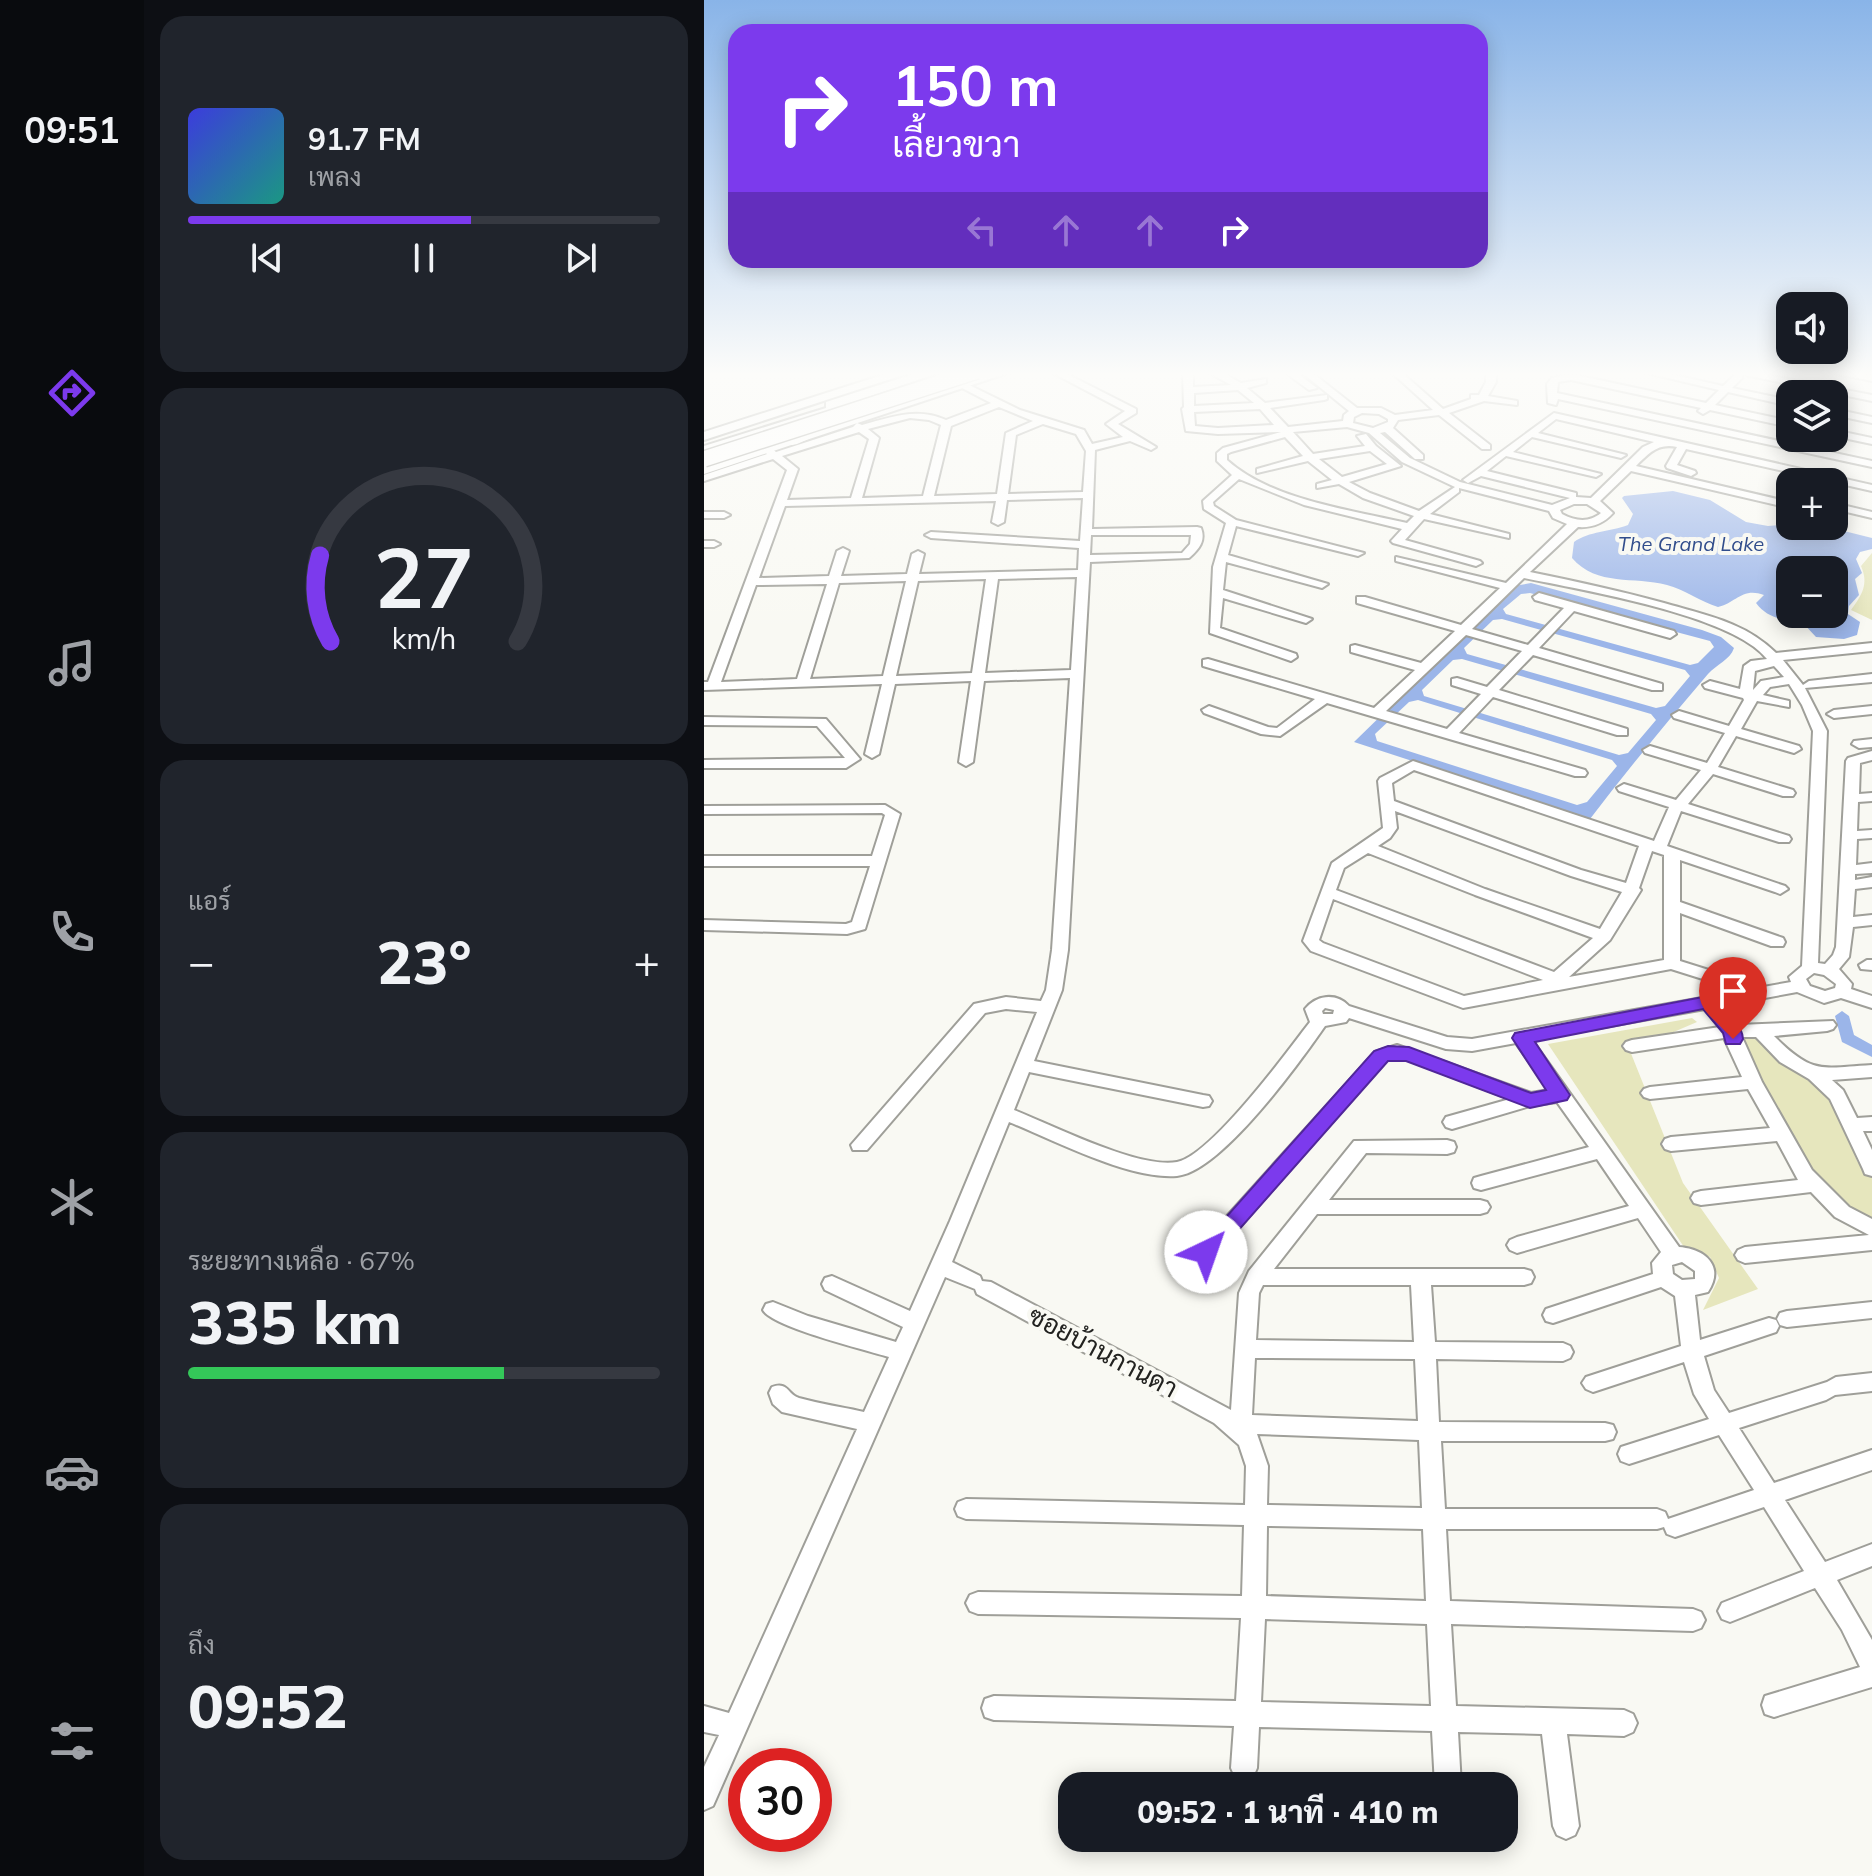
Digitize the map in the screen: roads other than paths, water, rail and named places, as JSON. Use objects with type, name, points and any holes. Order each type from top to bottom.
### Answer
[{"type":"main road","points":[[704,470],[746,459]]},
{"type":"street","points":[[704,478],[753,459]]},
{"type":"street","points":[[779,459],[793,469],[752,582],[708,686],[1077,674]]},
{"type":"street","points":[[856,501],[868,459]]},
{"type":"street","points":[[928,500],[938,459]]},
{"type":"street","points":[[998,522],[1007,459]]},
{"type":"street","points":[[704,1797],[872,1423],[1005,1113],[1054,990],[1060,957],[1090,459]]},
{"type":"street","points":[[1222,459],[1237,476],[1306,500],[1408,527]]},
{"type":"street","points":[[1261,471],[1305,459]]},
{"type":"street","points":[[1313,459],[1341,481],[1386,504],[1505,536]]},
{"type":"street","points":[[1386,459],[1455,490],[1558,504],[1593,502],[1605,510],[1605,517],[1595,522],[1575,523],[1557,516],[1558,504]]},
{"type":"street","points":[[1404,459],[1456,484],[1558,504]]},
{"type":"street","points":[[1425,459],[1468,480],[1558,504]]},
{"type":"street","points":[[1468,480],[1497,459]]},
{"type":"street","points":[[1529,459],[1596,474]]},
{"type":"street","points":[[1593,502],[1637,459]]},
{"type":"street","points":[[1673,459],[1671,466],[1674,468],[1776,493]]},
{"type":"street","points":[[1739,459],[1872,488]]},
{"type":"street","points":[[1847,459],[1872,464]]},
{"type":"street","points":[[1321,486],[1395,465]]},
{"type":"street","points":[[1628,467],[1776,502]]},
{"type":"street","points":[[1479,472],[1558,504]]},
{"type":"street","points":[[1237,476],[1207,504],[1232,522],[1358,553]]},
{"type":"street","points":[[1455,490],[1422,514],[1397,541],[1476,563]]},
{"type":"street","points":[[781,503],[1088,495]]},
{"type":"street","points":[[1848,509],[1872,515]]},
{"type":"street","points":[[704,515],[724,515]]},
{"type":"street","points":[[1848,518],[1872,523]]},
{"type":"street","points":[[1232,522],[1216,592],[1213,618],[1217,632],[1291,657]]},
{"type":"street","points":[[1379,712],[1575,523]]},
{"type":"street","points":[[752,582],[992,576],[1084,552],[1197,531],[1196,545],[1185,556],[1084,552],[931,535]]},
{"type":"street","points":[[802,683],[843,551]]},
{"type":"street","points":[[872,754],[918,554]]},
{"type":"street","points":[[1223,557],[1322,584]]},
{"type":"street","points":[[1400,559],[1509,587]]},
{"type":"street","points":[[1522,574],[1601,590],[1713,620],[1746,634],[1774,659],[1791,680],[1812,710],[1820,731],[1810,968]]},
{"type":"street","points":[[966,762],[992,576]]},
{"type":"street","points":[[1216,592],[1306,619]]},
{"type":"street","points":[[1539,597],[1670,634]]},
{"type":"street","points":[[1361,600],[1657,687]]},
{"type":"street","points":[[1451,733],[1572,606]]},
{"type":"street","points":[[1751,697],[1749,669],[1756,664],[1872,647]]},
{"type":"street","points":[[1355,649],[1423,668]]},
{"type":"street","points":[[1208,663],[1580,773]]},
{"type":"street","points":[[1809,685],[1872,678]]},
{"type":"street","points":[[1550,982],[1584,957],[1604,936],[1659,848],[1678,805],[1710,769],[1735,731],[1751,697],[1766,684],[1791,680]]},
{"type":"street","points":[[1457,682],[1622,732]]},
{"type":"street","points":[[1710,685],[1784,704]]},
{"type":"street","points":[[1209,710],[1266,731],[1280,732],[1325,698]]},
{"type":"street","points":[[1834,714],[1872,710]]},
{"type":"street","points":[[1679,715],[1794,749]]},
{"type":"street","points":[[704,721],[821,722],[853,759],[846,764],[704,764]]},
{"type":"street","points":[[1650,750],[1788,793]]},
{"type":"street","points":[[1829,970],[1841,957],[1844,947],[1853,761],[1872,755]]},
{"type":"street","points":[[1725,981],[1672,964],[1550,982],[1456,1001],[1317,947],[1311,941],[1340,863],[1390,828],[1384,785],[1387,778],[1409,765],[1417,765],[1469,786],[1780,889]]},
{"type":"street","points":[[1624,788],[1784,839]]},
{"type":"street","points":[[1387,803],[1576,873],[1633,890]]},
{"type":"street","points":[[704,810],[889,809],[893,814],[859,925],[847,929],[704,925]]},
{"type":"street","points":[[1366,847],[1604,936]]},
{"type":"street","points":[[1659,848],[1674,905],[1672,964]]},
{"type":"street","points":[[704,861],[879,861]]},
{"type":"street","points":[[1846,878],[1872,868]]},
{"type":"street","points":[[1846,878],[1872,882]]},
{"type":"street","points":[[1328,892],[1550,982]]},
{"type":"street","points":[[1674,905],[1777,942]]},
{"type":"street","points":[[1854,922],[1872,920]]},
{"type":"street","points":[[1800,986],[1797,977],[1810,968],[1829,970],[1843,980],[1842,992]]},
{"type":"street","points":[[1005,1113],[1128,1161],[1154,1167],[1186,1167],[1207,1151],[1278,1078],[1320,1020],[1313,1012],[1318,1004],[1336,1003],[1343,1010],[1446,1043],[1480,1045],[1800,986],[1817,996],[1831,997],[1842,992],[1872,1002]]},
{"type":"street","points":[[860,1145],[980,1008],[1006,1003],[1048,1007]]},
{"type":"street","points":[[1702,1003],[1729,1035],[1780,1134],[1813,1185],[1842,1212],[1872,1228]]},
{"type":"street","points":[[1632,1046],[1827,1025]]},
{"type":"street","points":[[1760,1031],[1786,1058],[1815,1075],[1844,1105],[1872,1169]]},
{"type":"street","points":[[1522,1038],[1674,1255]]},
{"type":"street","points":[[1206,1252],[1381,1056],[1397,1051],[1409,1054],[1530,1100]]},
{"type":"street","points":[[1025,1065],[1203,1101]]},
{"type":"street","points":[[1815,1075],[1872,1071]]},
{"type":"street","points":[[1650,1093],[1753,1082]]},
{"type":"street","points":[[1452,1122],[1530,1100],[1560,1095]]},
{"type":"street","points":[[1851,1125],[1872,1124]]},
{"type":"street","points":[[1671,1144],[1780,1134]]},
{"type":"street","points":[[1244,1768],[1254,1607],[1257,1457],[1234,1423],[1246,1349],[1249,1293],[1256,1277],[1361,1146],[1447,1147]]},
{"type":"street","points":[[1481,1183],[1600,1151]]},
{"type":"street","points":[[1701,1198],[1813,1185]]},
{"type":"street","points":[[1312,1207],[1480,1207]]},
{"type":"street","points":[[1517,1245],[1642,1210]]},
{"type":"street","points":[[1745,1255],[1872,1242]]},
{"type":"street","points":[[1682,1254],[1699,1261],[1706,1274],[1701,1286],[1685,1290],[1673,1286],[1664,1278],[1662,1263],[1682,1254]]},
{"type":"street","name":"ซอยบ้านกานดา","points":[[940,1265],[1234,1423]]},
{"type":"street","points":[[1256,1277],[1524,1277]]},
{"type":"street","points":[[1421,1278],[1447,1772]]},
{"type":"street","points":[[1553,1315],[1664,1278]]},
{"type":"street","points":[[832,1284],[915,1323]]},
{"type":"street","points":[[1685,1290],[1690,1351],[1705,1394],[1850,1622],[1872,1665]]},
{"type":"street","points":[[773,1310],[803,1323],[902,1352]]},
{"type":"street","points":[[1593,1383],[1778,1322],[1872,1310]]},
{"type":"street","points":[[1246,1349],[1563,1352]]},
{"type":"street","points":[[1629,1454],[1723,1426],[1831,1388],[1872,1382]]},
{"type":"street","points":[[780,1393],[781,1398],[790,1405],[872,1423]]},
{"type":"street","points":[[1234,1423],[1429,1431],[1605,1432]]},
{"type":"street","points":[[966,1509],[1666,1523],[1769,1496],[1872,1460]]},
{"type":"street","points":[[1730,1611],[1872,1555]]},
{"type":"street","points":[[978,1603],[1254,1607],[1693,1620]]},
{"type":"street","points":[[1774,1705],[1872,1675]]},
{"type":"street","points":[[994,1708],[1624,1723]]},
{"type":"street","points":[[704,1719],[736,1727]]},
{"type":"street","points":[[1553,1722],[1566,1826]]},
{"type":"water","name":"The Grand Lake","points":[[1673,491],[1710,500],[1746,522],[1776,525],[1776,540],[1848,540],[1848,532],[1872,538],[1872,549],[1860,552],[1856,559],[1862,573],[1855,579],[1859,595],[1849,606],[1848,614],[1848,556],[1776,556],[1776,617],[1756,603],[1764,595],[1756,593],[1745,594],[1718,607],[1667,585],[1593,573],[1572,558],[1574,542],[1628,525],[1633,514],[1622,498]]},
{"type":"water","points":[[1531,583],[1702,630],[1721,637],[1734,648],[1730,656],[1708,674],[1678,709],[1590,819],[1354,742],[1514,586]],"holes":[[[1530,593],[1710,641],[1714,647],[1698,663],[1690,665],[1506,614],[1503,609],[1521,594]],[[1502,619],[1685,670],[1690,676],[1665,706],[1656,708],[1467,654],[1464,648],[1493,620]],[[1462,659],[1651,714],[1656,720],[1628,753],[1619,755],[1424,696],[1422,690],[1453,660]],[[1418,700],[1612,760],[1617,766],[1587,802],[1577,805],[1377,741],[1375,734],[1409,702]]]},
{"type":"water","name":"The Grand Lake","points":[[1848,614],[1860,622],[1857,635],[1844,639],[1816,637],[1808,628],[1848,628]]},
{"type":"waterway","points":[[1842,1016],[1847,1038],[1872,1052]]}]
